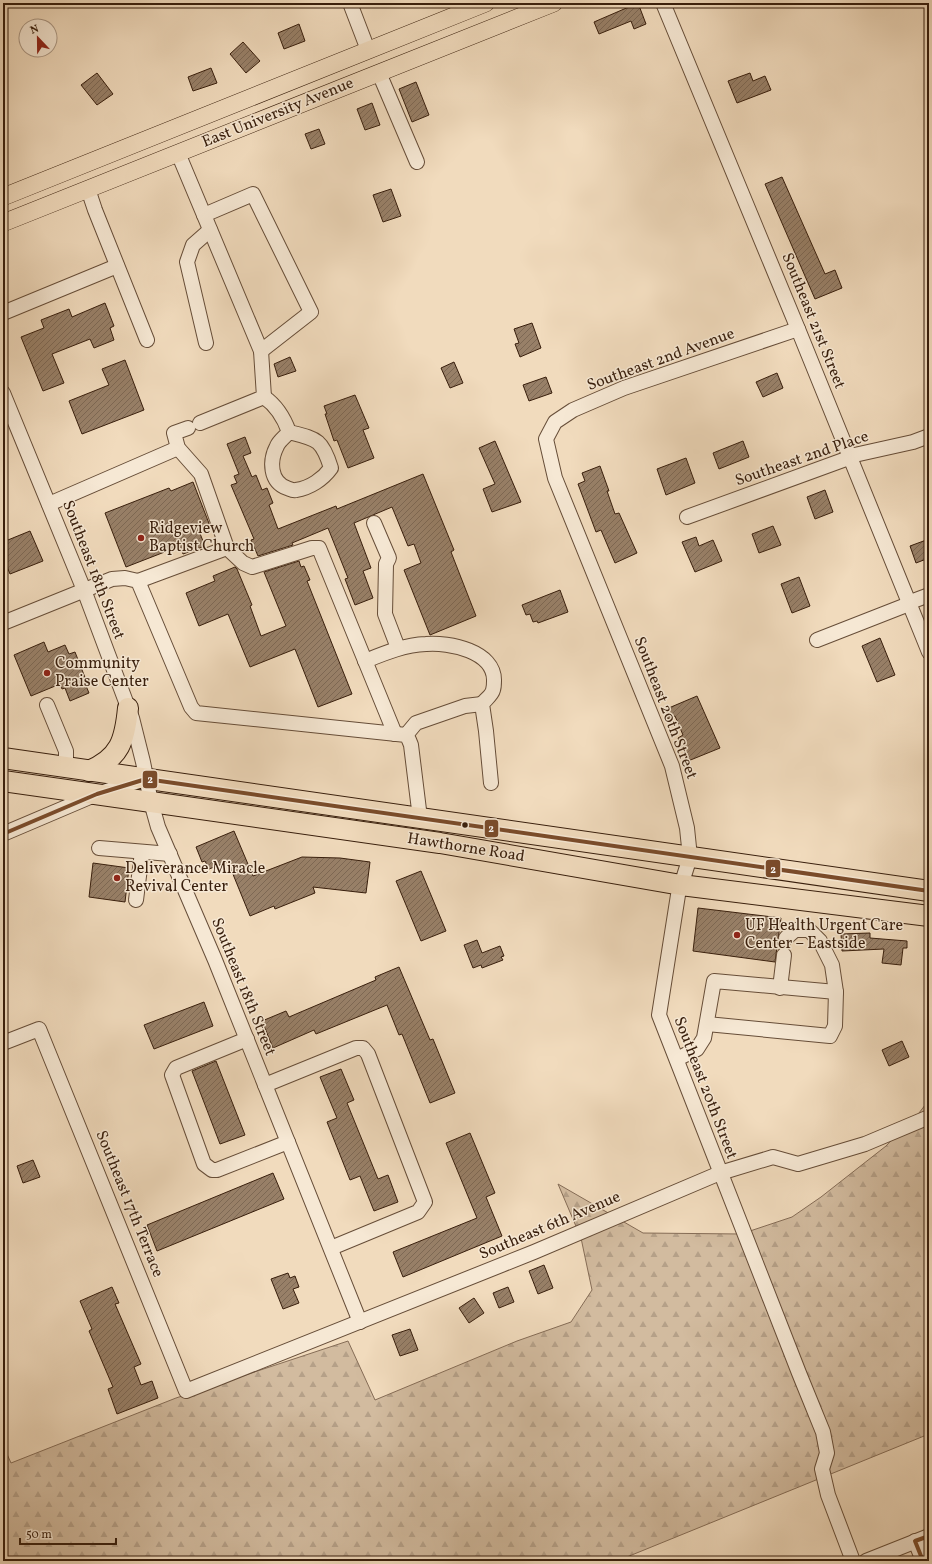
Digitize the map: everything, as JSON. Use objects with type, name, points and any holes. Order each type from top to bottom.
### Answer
[{"type":"highway","points":[[89,771],[109,760],[119,746],[125,729],[128,708]]},
{"type":"highway","name":"Hawthorne Road","points":[[3,758],[929,891]]},
{"type":"highway","name":"Hawthorne Road","points":[[3,781],[440,844],[680,885],[929,916]]},
{"type":"main road","name":"East University Avenue","points":[[3,197],[486,3]]},
{"type":"main road","name":"East University Avenue","points":[[3,223],[554,3]]},
{"type":"main road","points":[[368,50],[379,73]]},
{"type":"main road","points":[[167,132],[178,153]]},
{"type":"street","points":[[350,3],[368,50]]},
{"type":"street","name":"Southeast 21st Street","points":[[663,3],[798,329],[929,652]]},
{"type":"street","points":[[379,73],[417,162]]},
{"type":"street","points":[[178,153],[261,352],[264,397]]},
{"type":"street","points":[[88,189],[147,340]]},
{"type":"street","points":[[204,215],[253,194],[311,312],[261,352]]},
{"type":"street","points":[[206,343],[187,262],[193,245],[210,230]]},
{"type":"street","points":[[3,314],[117,266]]},
{"type":"street","name":"Southeast 2nd Avenue","points":[[546,438],[555,422],[573,410],[624,388],[798,329]]},
{"type":"street","name":"Southeast 18th Street","points":[[3,393],[8,421],[49,504],[84,590],[136,729],[151,802],[158,827],[247,1039],[360,1322]]},
{"type":"street","points":[[264,397],[174,433],[178,448],[201,474],[227,548],[243,563],[252,567],[312,548],[319,548],[365,661],[400,735]]},
{"type":"street","points":[[264,397],[271,401],[285,419],[289,432]]},
{"type":"street","points":[[289,432],[313,438],[321,444],[332,468],[324,478],[309,486],[294,491],[281,486],[272,475],[272,459],[277,446],[289,432]]},
{"type":"street","name":"Southeast 2nd Place","points":[[687,517],[846,459],[850,456],[913,442],[929,436]]},
{"type":"street","name":"Southeast 20th Street","points":[[546,438],[555,478],[672,766],[688,828],[690,857],[680,885],[659,1015],[823,1432],[827,1453],[822,1469],[828,1495],[853,1561]]},
{"type":"street","points":[[49,504],[178,448]]},
{"type":"street","points":[[374,523],[389,558],[386,564],[385,614],[398,648]]},
{"type":"street","points":[[3,623],[112,579],[125,578],[138,581],[227,548]]},
{"type":"street","points":[[138,581],[192,707],[196,713],[400,735],[410,740],[420,818]]},
{"type":"street","points":[[817,640],[910,604],[913,601],[929,595]]},
{"type":"street","points":[[365,661],[398,648],[428,643],[463,648],[479,655],[490,664],[494,675],[494,690],[482,704],[465,706],[416,723],[400,735]]},
{"type":"street","points":[[482,704],[491,783]]},
{"type":"street","points":[[47,705],[66,750],[66,768]]},
{"type":"street","points":[[3,834],[97,794],[146,779]]},
{"type":"street","points":[[100,848],[170,854]]},
{"type":"street","points":[[136,900],[142,852]]},
{"type":"street","points":[[707,1024],[830,1036],[835,1026],[836,992],[832,966],[820,941],[809,930],[795,930],[786,938]]},
{"type":"street","points":[[780,988],[784,955]]},
{"type":"street","points":[[677,1059],[697,1049],[704,1038],[714,981],[836,992]]},
{"type":"street","name":"Southeast 17th Terrace","points":[[3,1043],[39,1030],[186,1391]]},
{"type":"street","points":[[247,1039],[176,1068],[172,1075],[204,1164],[212,1170],[217,1170],[288,1142]]},
{"type":"street","points":[[265,1085],[359,1047],[366,1051],[373,1068],[425,1202],[418,1212],[330,1248]]},
{"type":"street","name":"Southeast 6th Avenue","points":[[186,1391],[534,1252],[720,1173],[773,1156],[798,1164],[865,1144],[929,1117]]},
{"type":"street","points":[[866,1561],[929,1536]]},
{"type":"street","points":[[915,1541],[923,1561]]},
{"type":"green space","points":[[929,1100],[929,1434],[617,1561],[3,1561],[3,1445],[11,1463],[176,1398],[348,1341],[375,1400],[517,1341],[571,1322],[592,1290],[581,1238],[558,1184],[643,1233],[741,1234],[792,1217],[821,1197],[886,1146],[901,1130],[912,1122]]},
{"type":"building","points":[[638,3],[646,24],[634,29],[631,21],[599,34],[594,22]]},
{"type":"building","points":[[299,24],[305,41],[284,49],[278,33]]},
{"type":"building","points":[[243,42],[260,61],[246,73],[230,54]]},
{"type":"building","points":[[211,68],[217,83],[193,91],[188,77]]},
{"type":"building","points":[[97,73],[113,94],[97,105],[81,85]]},
{"type":"building","points":[[750,73],[753,81],[765,76],[771,90],[737,103],[728,81]]},
{"type":"building","points":[[416,82],[429,115],[412,122],[399,89]]},
{"type":"building","points":[[372,103],[380,125],[365,130],[357,109]]},
{"type":"building","points":[[319,129],[325,144],[311,149],[305,134]]},
{"type":"building","points":[[782,177],[825,274],[835,270],[842,288],[815,299],[765,184]]},
{"type":"building","points":[[391,189],[401,216],[383,222],[373,195]]},
{"type":"building","points":[[105,303],[114,326],[110,328],[114,340],[94,348],[90,339],[52,354],[64,383],[43,391],[21,337],[44,328],[41,320],[69,309],[72,317]]},
{"type":"building","points":[[532,323],[541,348],[520,357],[515,344],[519,343],[514,329]]},
{"type":"building","points":[[290,357],[296,371],[278,377],[274,364]]},
{"type":"building","points":[[125,360],[144,410],[82,434],[69,401],[109,385],[102,369]]},
{"type":"building","points":[[454,362],[463,383],[450,388],[441,368]]},
{"type":"building","points":[[777,373],[783,388],[763,397],[756,382]]},
{"type":"building","points":[[546,377],[552,393],[529,401],[523,385]]},
{"type":"building","points":[[355,395],[369,428],[363,430],[374,458],[348,468],[337,440],[334,441],[325,414],[327,414],[324,406]]},
{"type":"building","points":[[245,437],[251,453],[243,456],[252,477],[256,475],[262,490],[267,488],[273,503],[269,505],[278,529],[336,506],[337,509],[423,474],[454,550],[451,552],[476,616],[430,635],[404,570],[421,563],[414,544],[408,546],[392,507],[354,523],[371,568],[363,571],[373,598],[355,605],[345,579],[348,578],[328,528],[292,543],[293,545],[258,556],[251,540],[254,539],[231,485],[237,483],[234,476],[239,474],[227,444]]},
{"type":"building","points":[[495,441],[521,502],[492,512],[483,489],[495,484],[479,448]]},
{"type":"building","points":[[743,441],[749,457],[719,469],[713,453]]},
{"type":"building","points":[[686,458],[695,483],[666,495],[657,469]]},
{"type":"building","points":[[600,466],[615,514],[619,513],[637,553],[615,563],[601,530],[596,532],[578,484],[585,481],[582,473]]},
{"type":"building","points":[[193,482],[210,526],[199,531],[205,546],[183,554],[180,546],[126,567],[105,513],[169,488],[171,491]]},
{"type":"building","points":[[825,490],[833,512],[815,519],[807,497]]},
{"type":"building","points":[[773,526],[781,545],[759,553],[752,534]]},
{"type":"building","points":[[30,531],[43,561],[10,574],[3,557],[3,542]]},
{"type":"building","points":[[696,537],[699,546],[713,540],[722,561],[695,572],[682,542]]},
{"type":"building","points":[[929,539],[929,558],[916,563],[910,546]]},
{"type":"building","points":[[299,561],[301,567],[304,566],[310,580],[307,581],[352,694],[318,707],[295,649],[250,667],[228,614],[199,626],[186,593],[215,581],[213,576],[235,567],[252,605],[250,606],[261,636],[286,626],[264,572]]},
{"type":"building","points":[[799,577],[810,606],[792,613],[781,584]]},
{"type":"building","points":[[560,590],[568,612],[538,623],[537,621],[533,622],[530,614],[526,615],[522,605]]},
{"type":"building","points":[[880,638],[895,675],[877,682],[862,646]]},
{"type":"building","points":[[44,642],[48,652],[65,645],[69,654],[75,652],[86,680],[84,681],[89,693],[70,701],[65,688],[62,689],[60,684],[31,696],[14,655]]},
{"type":"building","points":[[697,696],[720,748],[688,761],[678,738],[683,735],[675,716],[668,719],[664,710]]},
{"type":"building","points":[[234,831],[253,876],[302,857],[340,858],[370,862],[366,893],[313,887],[315,893],[275,909],[274,906],[250,916],[228,862],[209,869],[205,861],[202,862],[196,847]]},
{"type":"building","points":[[93,863],[129,868],[125,902],[89,897]]},
{"type":"building","points":[[421,871],[446,931],[421,941],[396,881]]},
{"type":"building","name":"UF Health Urgent Care Center – Eastside","points":[[698,908],[781,918],[775,962],[693,951]]},
{"type":"building","points":[[870,933],[870,938],[907,941],[907,948],[903,948],[901,965],[882,963],[884,949],[842,951],[841,934]]},
{"type":"building","points":[[477,940],[482,953],[500,946],[504,956],[501,957],[503,960],[482,968],[481,965],[473,968],[464,945]]},
{"type":"building","points":[[399,967],[430,1040],[433,1039],[455,1093],[430,1103],[402,1034],[399,1035],[387,1005],[316,1034],[314,1030],[273,1048],[262,1021],[286,1011],[289,1017],[376,980],[375,977]]},
{"type":"building","points":[[204,1002],[213,1026],[154,1049],[144,1025]]},
{"type":"building","points":[[902,1041],[909,1057],[889,1066],[882,1050]]},
{"type":"building","points":[[216,1061],[245,1135],[220,1144],[192,1071]]},
{"type":"building","points":[[341,1069],[354,1100],[347,1103],[378,1179],[388,1175],[398,1202],[374,1211],[360,1176],[350,1180],[327,1122],[337,1118],[320,1077]]},
{"type":"building","points":[[470,1133],[495,1193],[486,1197],[502,1236],[403,1277],[393,1252],[477,1218],[446,1143]]},
{"type":"building","points":[[33,1160],[40,1177],[23,1183],[17,1166]]},
{"type":"building","points":[[273,1173],[284,1199],[157,1251],[147,1225]]},
{"type":"building","points":[[544,1265],[553,1288],[538,1294],[529,1271]]},
{"type":"building","points":[[288,1273],[290,1278],[295,1276],[299,1287],[293,1289],[299,1303],[283,1309],[271,1279]]},
{"type":"building","points":[[112,1287],[119,1303],[115,1304],[141,1364],[134,1367],[141,1385],[152,1381],[158,1398],[117,1414],[108,1389],[113,1387],[89,1331],[92,1329],[80,1301]]},
{"type":"building","points":[[508,1287],[514,1302],[499,1308],[493,1293]]},
{"type":"building","points":[[474,1298],[484,1313],[469,1323],[459,1308]]},
{"type":"building","points":[[410,1329],[418,1350],[400,1356],[392,1335]]},
{"type":"transit line","name":"2","points":[[3,834],[97,794],[146,779],[929,891]]},
{"type":"transit line","name":"2","points":[[923,1561],[915,1541],[929,1536]]},
{"type":"place","name":"Ridgeview Baptist Church","points":[[141,538]]},
{"type":"place","name":"Community Praise Center","points":[[47,673]]},
{"type":"place","name":"Deliverance Miracle Revival Center","points":[[117,878]]},
{"type":"place","name":"UF Health Urgent Care Center – Eastside","points":[[737,935]]}]
